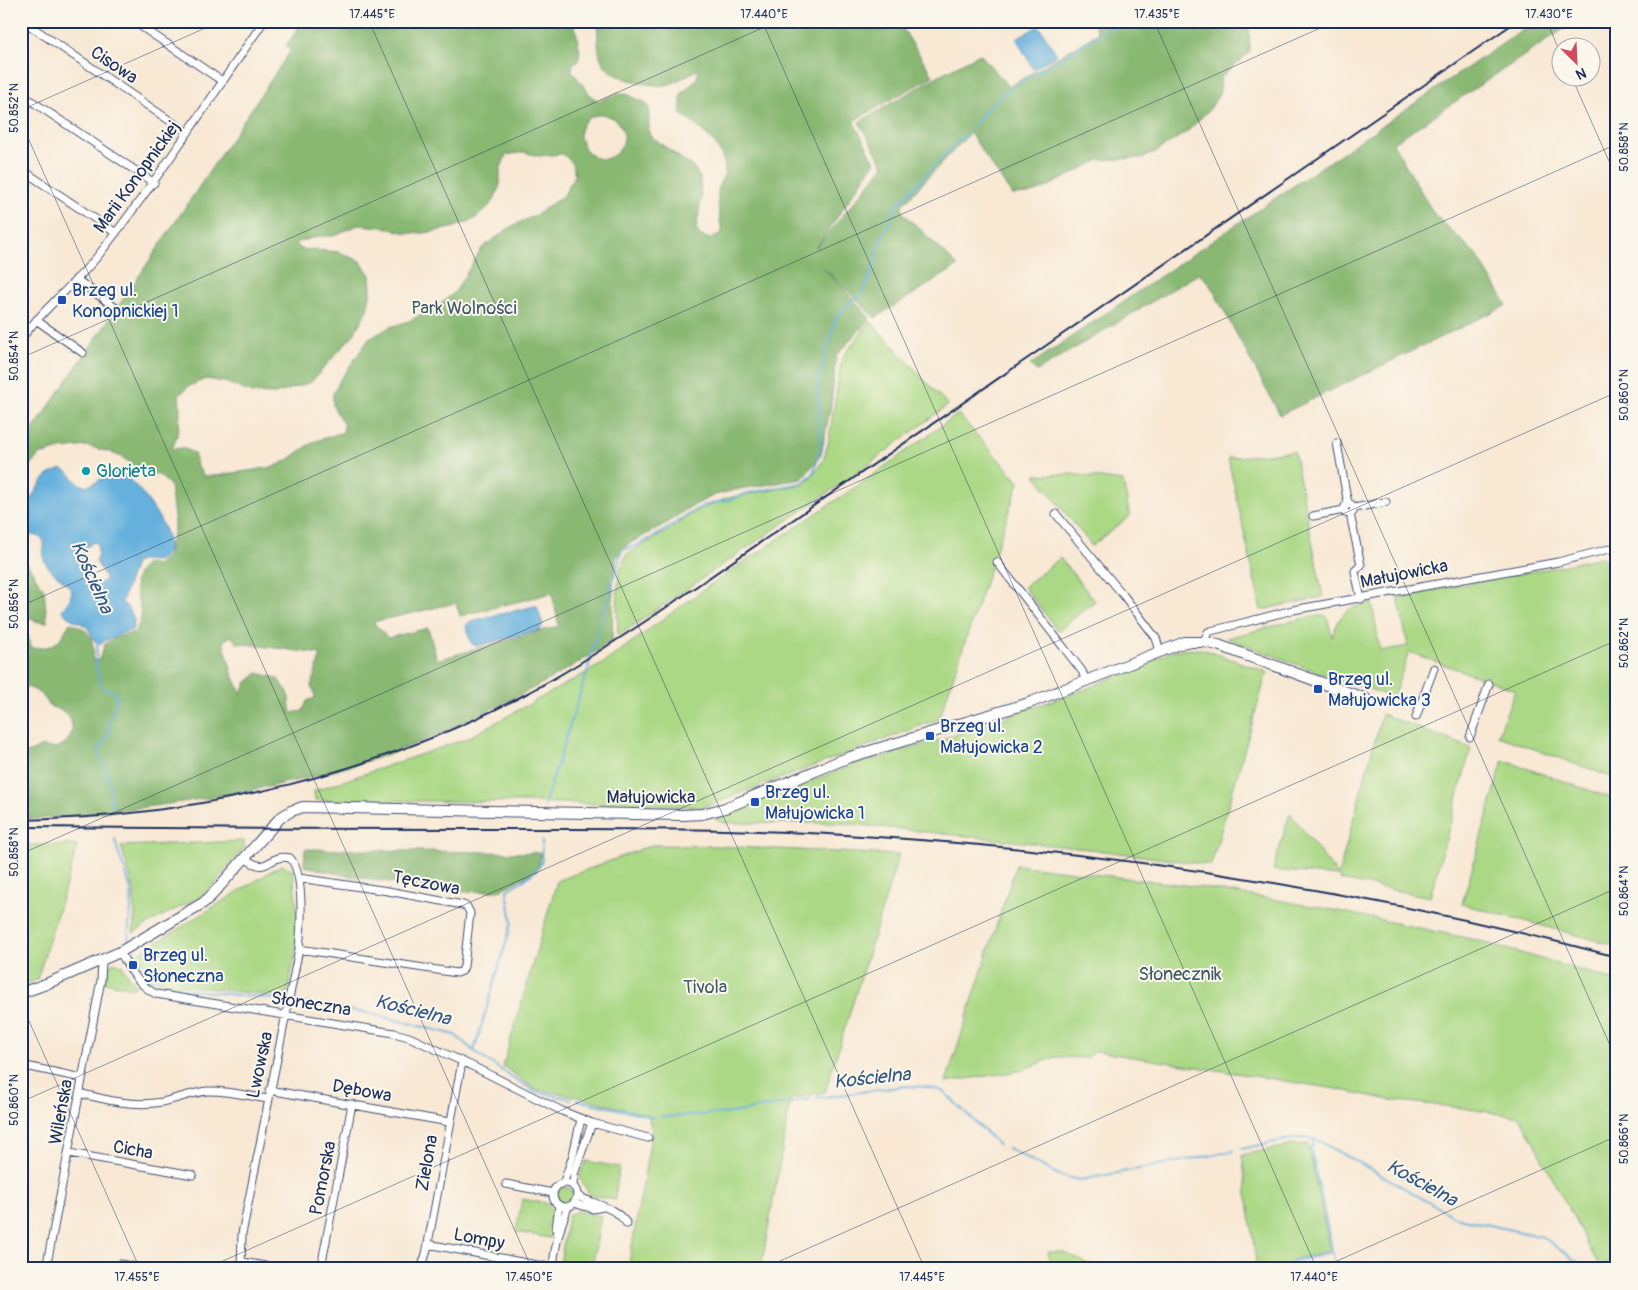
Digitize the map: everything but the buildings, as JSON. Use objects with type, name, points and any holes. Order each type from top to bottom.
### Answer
[{"type":"street","name":"Cisowa","points":[[23,21],[188,133]]},
{"type":"street","points":[[133,21],[222,81]]},
{"type":"street","name":"Marii Konopnickiej","points":[[21,339],[36,320],[100,254],[154,182],[264,21]]},
{"type":"street","points":[[21,94],[154,182]]},
{"type":"street","points":[[21,169],[116,233]]},
{"type":"street","points":[[76,279],[116,308]]},
{"type":"street","points":[[36,320],[83,353]]},
{"type":"street","points":[[1336,443],[1361,565],[1355,571],[1361,599]]},
{"type":"street","points":[[1313,516],[1386,502]]},
{"type":"street","points":[[1056,514],[1156,638],[1160,651]]},
{"type":"street","name":"Małujowicka","points":[[1204,642],[1208,632],[1293,610],[1558,562],[1617,547]]},
{"type":"street","points":[[997,562],[1082,671],[1086,681]]},
{"type":"street","name":"Małujowicka","points":[[21,993],[102,961],[203,903],[280,818],[291,811],[303,807],[682,815],[714,811],[855,755],[1029,703],[1185,642],[1204,642],[1252,657],[1366,698]]},
{"type":"street","points":[[1416,717],[1434,668]]},
{"type":"street","points":[[1470,736],[1489,684]]},
{"type":"street","name":"Lwowska","points":[[242,1266],[242,1234],[269,1090],[299,949],[300,908],[299,878],[296,867],[290,858],[280,857],[264,866],[259,866],[245,858]]},
{"type":"street","name":"Tęczowa","points":[[299,878],[388,891],[463,905],[467,907],[470,913],[464,966],[462,971],[457,973],[452,974],[299,949]]},
{"type":"street","name":"Słoneczna","points":[[127,948],[136,978],[149,991],[156,994],[394,1033],[462,1062],[581,1119],[648,1138]]},
{"type":"street","name":"Wileńska","points":[[46,1269],[101,980],[102,961]]},
{"type":"street","name":"Zielona","points":[[421,1269],[428,1244],[449,1122],[462,1062]]},
{"type":"street","points":[[21,1065],[82,1078]]},
{"type":"street","name":"Dębowa","points":[[269,1090],[449,1122]]},
{"type":"street","points":[[79,1093],[112,1101],[138,1104],[164,1102],[193,1093],[206,1092],[228,1092],[268,1099]]},
{"type":"street","name":"Pomorska","points":[[324,1257],[352,1104]]},
{"type":"street","points":[[564,1182],[573,1155],[581,1119]]},
{"type":"street","points":[[592,1123],[574,1174],[573,1185],[578,1196],[619,1214],[627,1224]]},
{"type":"street","name":"Cicha","points":[[69,1153],[193,1176]]},
{"type":"street","points":[[573,1185],[564,1182],[557,1185],[553,1192],[554,1200],[559,1205],[604,1207]]},
{"type":"street","points":[[506,1184],[553,1192]]},
{"type":"street","points":[[553,1268],[558,1236],[571,1205],[578,1196]]},
{"type":"street","points":[[558,1236],[556,1229],[559,1205]]},
{"type":"street","name":"Lompy","points":[[428,1244],[553,1268]]},
{"type":"street","points":[[119,1269],[120,1264],[146,1269]]},
{"type":"street","points":[[242,1266],[281,1269]]},
{"type":"green space","name":"Park Wolności","points":[[303,21],[574,21],[580,51],[578,61],[573,63],[572,71],[592,97],[599,101],[618,93],[629,95],[646,103],[649,108],[649,135],[694,168],[700,178],[701,198],[696,230],[701,236],[711,239],[722,233],[718,198],[719,186],[725,173],[724,162],[721,153],[710,138],[681,114],[681,94],[697,78],[699,69],[675,82],[663,85],[638,82],[615,74],[608,69],[600,55],[598,21],[898,21],[933,76],[853,121],[875,162],[816,248],[884,166],[859,122],[941,74],[980,54],[1009,87],[1098,33],[1093,21],[1249,21],[1250,52],[1221,77],[1220,92],[1210,109],[1188,131],[1152,154],[1141,158],[1099,160],[1041,190],[1028,194],[1012,195],[970,133],[902,205],[903,213],[958,266],[875,318],[823,267],[870,318],[836,356],[831,404],[821,455],[802,479],[739,489],[715,495],[688,508],[665,524],[627,545],[616,558],[613,586],[612,641],[587,657],[510,700],[457,726],[403,749],[358,764],[268,787],[222,796],[129,809],[36,819],[21,818],[21,755],[41,746],[52,748],[61,746],[68,740],[72,725],[69,717],[62,711],[50,707],[39,692],[21,686],[21,616],[32,648],[46,647],[55,643],[70,623],[87,632],[92,641],[93,661],[99,660],[105,644],[113,639],[136,631],[141,615],[135,581],[141,569],[148,563],[157,565],[167,557],[174,529],[174,516],[170,485],[159,475],[143,472],[125,459],[110,452],[87,446],[61,449],[39,455],[21,477],[21,447],[291,50],[286,46]],"holes":[[[603,114],[614,119],[622,128],[624,139],[622,144],[619,150],[609,158],[599,159],[590,154],[583,146],[580,136],[582,126],[589,118]],[[524,152],[539,156],[563,154],[572,163],[575,175],[564,195],[536,215],[512,226],[482,248],[455,292],[438,306],[409,321],[390,327],[369,339],[340,380],[333,394],[333,406],[344,425],[343,432],[313,442],[288,460],[274,467],[213,476],[204,476],[197,466],[194,453],[183,448],[172,449],[179,423],[179,395],[189,386],[206,379],[225,382],[252,393],[275,394],[311,382],[354,334],[367,310],[371,290],[370,275],[360,261],[339,252],[301,249],[295,243],[319,236],[333,236],[358,225],[385,227],[406,233],[425,233],[452,228],[475,219],[493,202],[500,185],[500,170],[506,155]],[[552,593],[559,626],[437,660],[428,628],[388,638],[373,622],[456,603],[460,616]],[[231,636],[237,643],[321,654],[311,686],[315,698],[307,701],[303,711],[291,713],[288,692],[277,678],[258,673],[247,682],[241,693],[232,673],[223,641]]]},
{"type":"green space","points":[[1536,21],[1576,21],[1393,143],[1434,214],[1476,254],[1507,305],[1280,415],[1208,281],[1198,274],[1037,371],[1030,365]]},
{"type":"green space","points":[[870,321],[948,405],[857,473],[618,636],[619,571],[627,554],[666,532],[694,512],[727,498],[805,484],[823,461],[828,444],[842,358]]},
{"type":"green space","points":[[958,414],[1019,482],[939,719],[704,807],[528,802],[315,800],[314,791],[466,739],[602,664],[710,585],[863,482]]},
{"type":"green space","points":[[1294,451],[1323,597],[1261,610],[1228,458]]},
{"type":"green space","points":[[1071,474],[1123,481],[1130,516],[1092,546],[1035,475]]},
{"type":"green space","points":[[21,554],[44,590],[47,622],[32,620],[21,610]]},
{"type":"green space","points":[[1601,557],[1617,565],[1617,779],[1498,736],[1515,690],[1409,652],[1393,698],[1341,678],[1341,681],[1227,638],[1312,616],[1327,616],[1332,637],[1338,622],[1345,612],[1372,603],[1380,651],[1408,646],[1398,597]]},
{"type":"green space","points":[[1060,558],[1095,601],[1058,631],[1024,587]]},
{"type":"green space","points":[[1203,649],[1267,672],[1211,865],[1088,849],[842,823],[724,823],[716,820],[715,817],[859,763],[940,740],[1086,689],[1175,650]]},
{"type":"green space","points":[[1382,714],[1471,748],[1430,897],[1341,880],[1338,876]]},
{"type":"green space","points":[[1503,760],[1617,800],[1617,946],[1462,904]]},
{"type":"green space","points":[[1290,813],[1338,876],[1273,870]]},
{"type":"green space","points":[[244,841],[244,848],[211,888],[201,897],[133,933],[135,911],[133,887],[121,846]]},
{"type":"green space","points":[[21,845],[78,845],[37,980],[21,985]]},
{"type":"green space","name":"Tivola","points":[[652,845],[715,846],[899,855],[825,1092],[791,1099],[761,1269],[628,1269],[652,1131],[648,1115],[578,1097],[534,1089],[503,1066],[557,881]]},
{"type":"green space","points":[[305,849],[541,853],[538,870],[498,891],[451,892],[339,874],[304,866]]},
{"type":"green space","points":[[281,865],[293,870],[298,920],[297,948],[286,997],[163,983],[149,971],[138,954]]},
{"type":"green space","name":"Słonecznik","points":[[1016,865],[1193,886],[1329,909],[1476,940],[1617,981],[1617,1258],[1599,1266],[1520,1117],[1390,1100],[1336,1089],[1095,1051],[1088,1058],[1055,1057],[1020,1071],[946,1082]]},
{"type":"green space","points":[[113,962],[122,965],[137,986],[133,988],[105,982],[109,966]]},
{"type":"green space","points":[[1308,1144],[1330,1250],[1289,1261],[1282,1269],[1257,1269],[1242,1155]]},
{"type":"green space","points":[[586,1161],[619,1167],[615,1200],[590,1195],[579,1177]]},
{"type":"green space","points":[[565,1187],[571,1189],[573,1195],[571,1201],[565,1203],[559,1201],[557,1195],[559,1189]]},
{"type":"green space","points":[[522,1199],[546,1203],[554,1214],[550,1238],[516,1232]]},
{"type":"green space","points":[[576,1211],[601,1216],[592,1269],[560,1264],[568,1216]]},
{"type":"green space","points":[[1048,1252],[1063,1252],[1099,1269],[1051,1269]]},
{"type":"water","points":[[1039,26],[1057,55],[1033,69],[1016,38]]},
{"type":"water","points":[[62,469],[67,471],[81,485],[86,486],[91,485],[113,471],[121,474],[138,489],[155,511],[162,523],[168,542],[167,552],[162,559],[155,561],[145,560],[135,563],[122,602],[133,618],[133,629],[98,644],[83,624],[68,617],[62,610],[70,599],[72,591],[51,570],[44,560],[44,541],[37,536],[26,533],[22,528],[22,515],[35,491],[47,476]],"holes":[[[94,542],[97,543],[98,553],[96,561],[105,577],[104,581],[95,586],[85,579],[82,564],[86,547]]]},
{"type":"water","points":[[537,606],[543,625],[540,630],[476,646],[471,643],[466,626],[470,621]]},
{"type":"waterway","points":[[970,129],[988,108],[1009,89],[1108,30],[1136,21]]},
{"type":"waterway","points":[[621,552],[623,549],[634,547],[661,533],[702,506],[730,500],[748,493],[802,483],[813,474],[821,447],[818,381],[836,318],[846,306],[862,294],[875,265],[879,244],[897,205],[965,134]]},
{"type":"waterway","points":[[544,806],[588,669],[621,554]]},
{"type":"waterway","name":"Kościelna","points":[[98,642],[96,664],[102,688],[114,692],[117,698],[114,711],[109,719],[109,734],[98,751],[110,785],[112,807]]},
{"type":"waterway","points":[[541,824],[542,818]]},
{"type":"waterway","name":"Kościelna","points":[[115,839],[128,879],[132,899],[128,931],[129,943]]},
{"type":"waterway","points":[[542,840],[542,845]]},
{"type":"waterway","points":[[474,1051],[512,922],[507,891],[539,867],[542,861],[542,848]]},
{"type":"waterway","name":"Kościelna","points":[[132,950],[148,976],[163,987],[285,1000]]},
{"type":"waterway","name":"Kościelna","points":[[291,1001],[368,1013],[455,1035],[480,1056],[534,1091],[571,1099]]},
{"type":"waterway","name":"Kościelna","points":[[816,1098],[906,1086],[926,1087],[943,1091],[999,1145]]},
{"type":"waterway","name":"Kościelna","points":[[661,1117],[731,1113],[811,1099]]},
{"type":"waterway","name":"Kościelna","points":[[577,1100],[653,1117]]},
{"type":"waterway","name":"Kościelna","points":[[1242,1149],[1300,1138],[1315,1139],[1454,1217],[1543,1237],[1587,1269]]},
{"type":"waterway","points":[[1315,1139],[1311,1149],[1336,1269]]},
{"type":"waterway","name":"Kościelna","points":[[1008,1148],[1061,1176],[1080,1180],[1234,1151]]},
{"type":"waterway","points":[[1286,1269],[1292,1262],[1332,1252]]},
{"type":"railway","points":[[21,820],[88,817],[156,810],[223,799],[289,785],[354,766],[417,744],[479,717],[539,687],[655,615],[1517,21]]},
{"type":"railway","points":[[21,827],[718,830],[845,835],[943,842],[1040,851],[1234,876],[1426,912],[1522,933],[1617,957]]},
{"type":"place","name":"Brzeg ul. Konopnickiej 1","points":[[62,300]]},
{"type":"place","name":"Glorieta","points":[[86,471]]},
{"type":"place","name":"Brzeg ul. Małujowicka 3","points":[[1318,689]]},
{"type":"place","name":"Brzeg ul. Małujowicka 2","points":[[930,736]]},
{"type":"place","name":"Brzeg ul. Małujowicka 1","points":[[755,802]]},
{"type":"place","name":"Brzeg ul. Słoneczna","points":[[133,965]]}]
